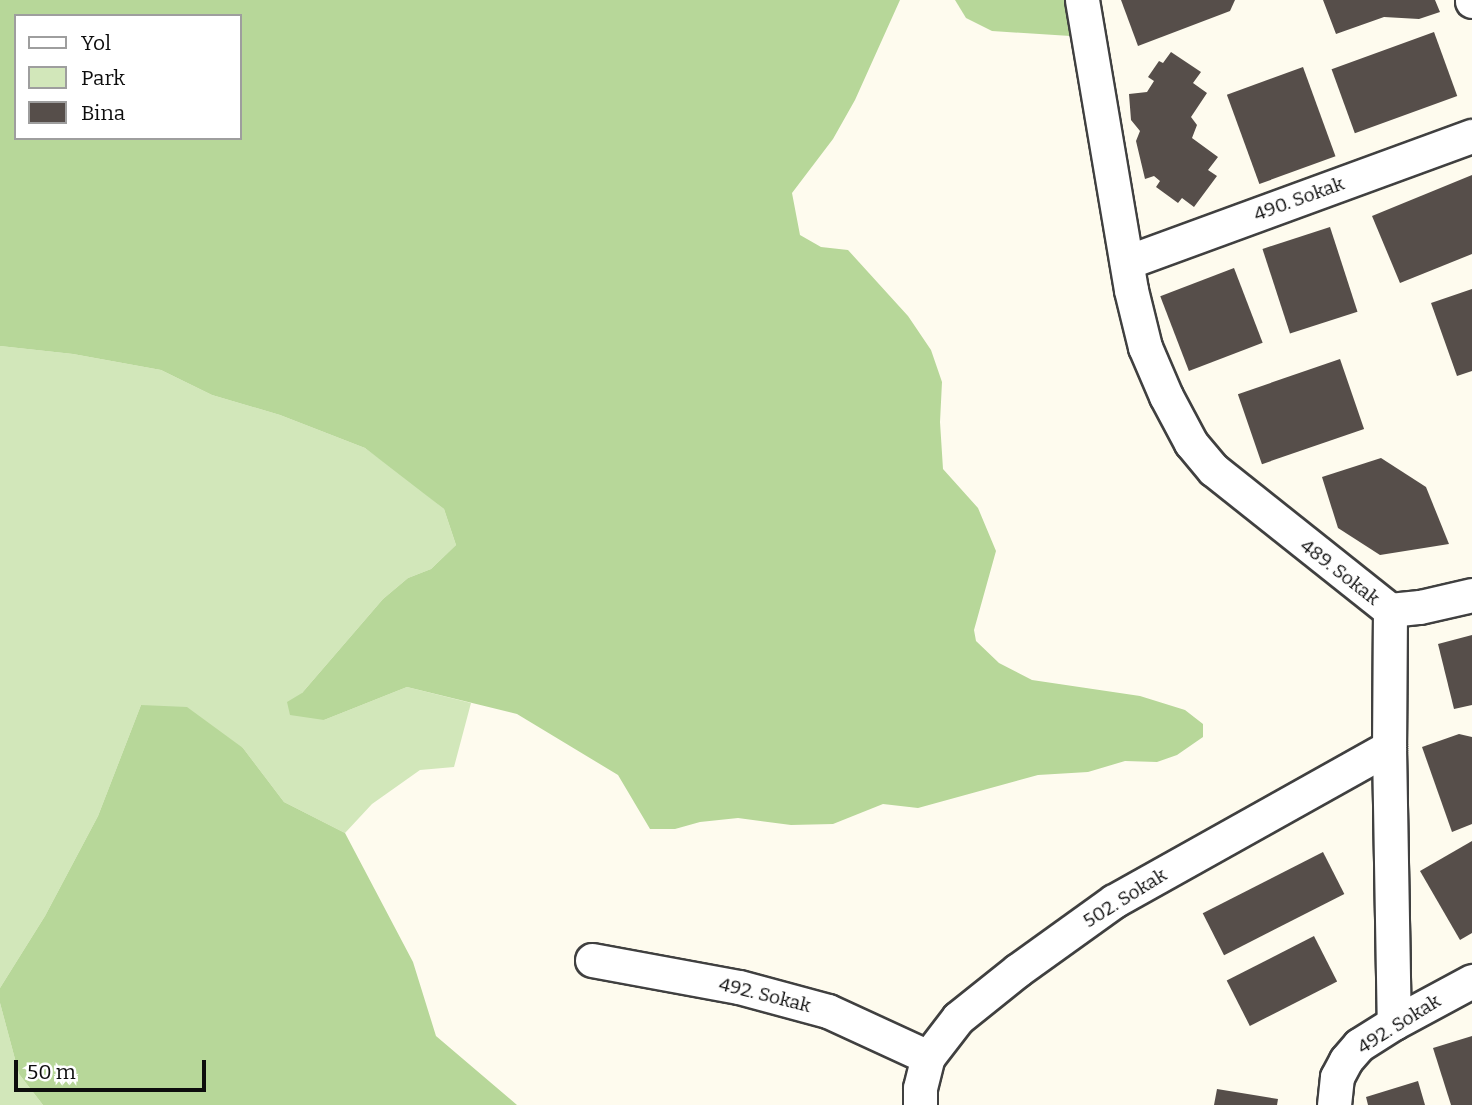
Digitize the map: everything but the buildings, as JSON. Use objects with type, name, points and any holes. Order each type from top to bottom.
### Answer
[{"type":"street","name":"489. Sokak","points":[[1082,0],[1127,262],[1145,347],[1191,443],[1214,470],[1390,610],[1389,747],[1394,1023]]},
{"type":"street","name":"490. Sokak","points":[[1127,262],[1472,136]]},
{"type":"street","points":[[1390,610],[1420,607],[1472,594]]},
{"type":"street","name":"502. Sokak","points":[[920,1105],[920,1088],[928,1057],[958,1018],[1018,970],[1114,901],[1389,747]]},
{"type":"street","name":"492. Sokak","points":[[592,960],[739,987],[828,1010],[928,1057]]},
{"type":"street","name":"492. Sokak","points":[[1336,1091],[1346,1060],[1359,1045],[1472,981]]},
{"type":"green space","points":[[0,0],[900,0],[855,100],[833,139],[792,193],[800,235],[821,247],[848,250],[908,316],[931,350],[942,382],[940,422],[943,469],[978,508],[996,551],[974,630],[976,641],[999,663],[1032,680],[1140,696],[1185,710],[1203,724],[1203,737],[1177,755],[1157,762],[1125,761],[1088,772],[1038,775],[918,808],[883,804],[833,824],[791,825],[738,818],[700,822],[675,829],[650,829],[618,775],[517,714],[407,687],[324,720],[290,715],[287,702],[302,693],[383,599],[408,578],[431,569],[456,545],[444,509],[365,448],[280,415],[212,395],[161,370],[73,354],[0,346]]},
{"type":"green space","points":[[955,0],[1082,0],[1086,37],[992,31],[966,18]]},
{"type":"green space","points":[[0,346],[73,354],[161,370],[212,395],[280,415],[365,448],[406,478],[444,509],[456,545],[431,569],[408,578],[383,599],[302,693],[324,720],[407,687],[471,703],[454,767],[420,770],[372,804],[345,833],[284,802],[243,748],[141,705],[98,816],[45,916],[0,988]]},
{"type":"green space","points":[[141,705],[187,707],[243,748],[284,802],[345,833],[413,962],[436,1036],[517,1105],[43,1105],[19,1074],[0,1003],[0,988],[45,916],[98,816]]},
{"type":"green space","points":[[0,1003],[19,1074],[43,1105],[0,1105]]}]
